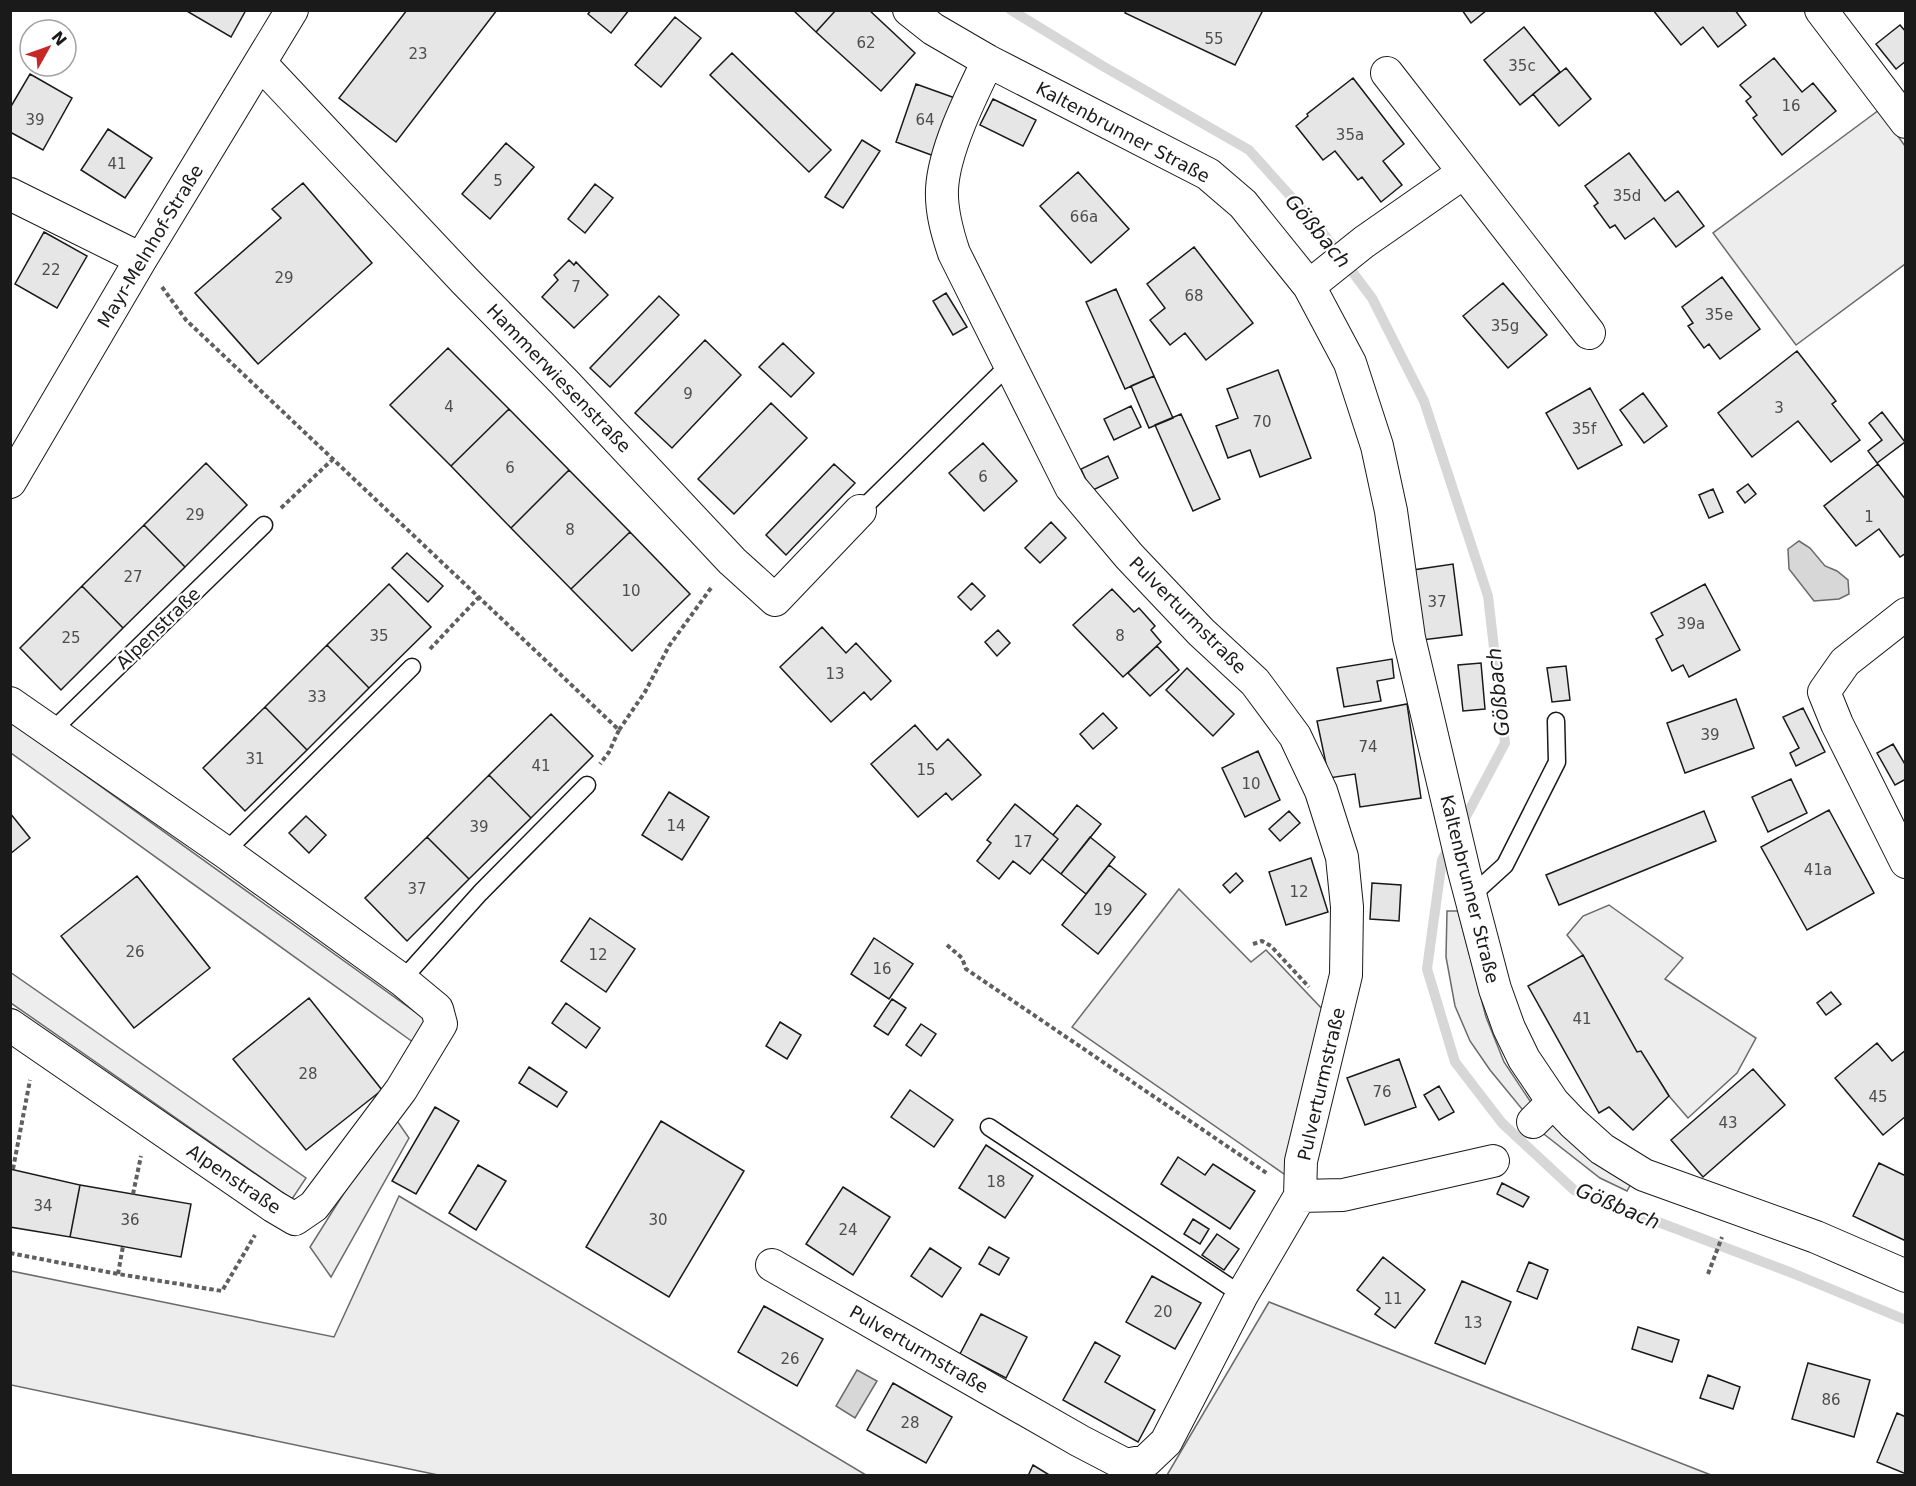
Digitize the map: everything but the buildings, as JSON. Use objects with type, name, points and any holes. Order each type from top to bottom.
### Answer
[{"type":"street","name":"Mayr-Melnhof-Straße","points":[[10,482],[141,259],[292,10]]},
{"type":"street","name":"Kaltenbrunner Straße","points":[[909,10],[933,29],[988,62],[1208,174],[1243,204],[1318,280],[1350,363],[1377,446],[1390,512],[1409,638],[1467,884],[1495,989],[1543,1112],[1573,1123],[1602,1149],[1644,1175],[1816,1238],[1905,1276]]},
{"type":"street","points":[[1821,10],[1905,122]]},
{"type":"street","name":"Pulverturmstraße","points":[[772,1265],[1080,1441],[1126,1465],[1146,1461],[1166,1442],[1242,1295],[1300,1196],[1301,1161],[1346,975],[1347,907],[1342,857],[1321,791],[1295,736],[1255,682],[1201,632],[1129,556],[1071,488],[954,253],[945,225],[942,188],[951,148],[988,62]]},
{"type":"street","name":"Hammerwiesenstraße","points":[[261,64],[465,281],[565,382],[732,561],[775,600],[860,511]]},
{"type":"street","points":[[1387,73],[1589,333]]},
{"type":"street","points":[[1318,280],[1364,242],[1463,173]]},
{"type":"street","points":[[10,194],[141,259]]},
{"type":"street","points":[[1905,614],[1845,662],[1824,692],[1837,724],[1905,862]]},
{"type":"street","name":"Alpenstraße","points":[[10,704],[225,852],[402,980],[437,1009],[441,1024],[401,1090],[314,1206],[295,1219],[10,1025]]},
{"type":"street","points":[[1300,1196],[1343,1195],[1493,1161]]},
{"type":"lane","points":[[860,511],[1010,364]]},
{"type":"lane","name":"Alpenstraße","points":[[51,732],[264,525]]},
{"type":"lane","points":[[225,852],[412,667]]},
{"type":"lane","points":[[1467,884],[1505,865],[1557,762],[1556,722]]},
{"type":"lane","points":[[402,980],[480,893],[587,785]]},
{"type":"lane","points":[[989,1126],[1242,1295]]},
{"type":"path","points":[[141,259],[186,320],[619,730]]},
{"type":"path","points":[[264,525],[333,459]]},
{"type":"path","points":[[604,759],[619,730],[645,692],[669,646],[691,613],[732,561]]},
{"type":"path","points":[[412,667],[478,597]]},
{"type":"path","points":[[1253,944],[1262,941],[1270,946],[1336,1016]]},
{"type":"path","points":[[947,945],[962,958],[966,969],[1300,1196]]},
{"type":"path","points":[[13,1169],[37,1044]]},
{"type":"path","points":[[10,1253],[222,1291],[273,1206]]},
{"type":"path","points":[[1708,1274],[1721,1239]]},
{"type":"path","points":[[118,1274],[123,1246]]},
{"type":"shaded area","points":[[1879,110],[1905,146],[1905,264],[1796,345],[1713,233]]},
{"type":"shaded area","points":[[1799,541],[1810,548],[1825,566],[1837,571],[1848,580],[1849,594],[1839,599],[1814,601],[1789,569],[1788,549]]},
{"type":"shaded area","points":[[11,722],[432,1024],[417,1045],[11,753]]},
{"type":"shaded area","points":[[1179,889],[1251,962],[1266,950],[1326,1013],[1287,1176],[1072,1027]]},
{"type":"shaded area","points":[[1609,905],[1683,958],[1665,979],[1756,1038],[1737,1073],[1688,1118],[1669,1096],[1641,1052],[1637,1052],[1583,955],[1567,935],[1583,916]]},
{"type":"shaded area","points":[[1447,911],[1458,911],[1486,1017],[1504,1062],[1530,1101],[1552,1124],[1632,1182],[1627,1191],[1600,1178],[1540,1131],[1490,1070],[1470,1041],[1455,1006],[1446,957]]},
{"type":"shaded area","points":[[10,972],[306,1178],[292,1199],[11,1003]]},
{"type":"shaded area","points":[[393,1115],[409,1138],[331,1277],[310,1247]]},
{"type":"shaded area","points":[[399,1196],[866,1475],[438,1475],[11,1385],[11,1271],[334,1337]]},
{"type":"shaded area","points":[[1269,1302],[1711,1475],[1167,1475]]},
{"type":"shaded area","points":[[857,1370],[877,1381],[855,1418],[836,1406]]},
{"type":"waterway","name":"Gößbach","points":[[1011,10],[1249,150],[1320,229],[1372,298],[1424,401],[1488,596],[1505,743],[1461,826]]},
{"type":"waterway","name":"Gößbach","points":[[1450,845],[1442,860],[1427,969],[1455,1062],[1502,1123],[1574,1190],[1792,1273],[1906,1320]]}]
